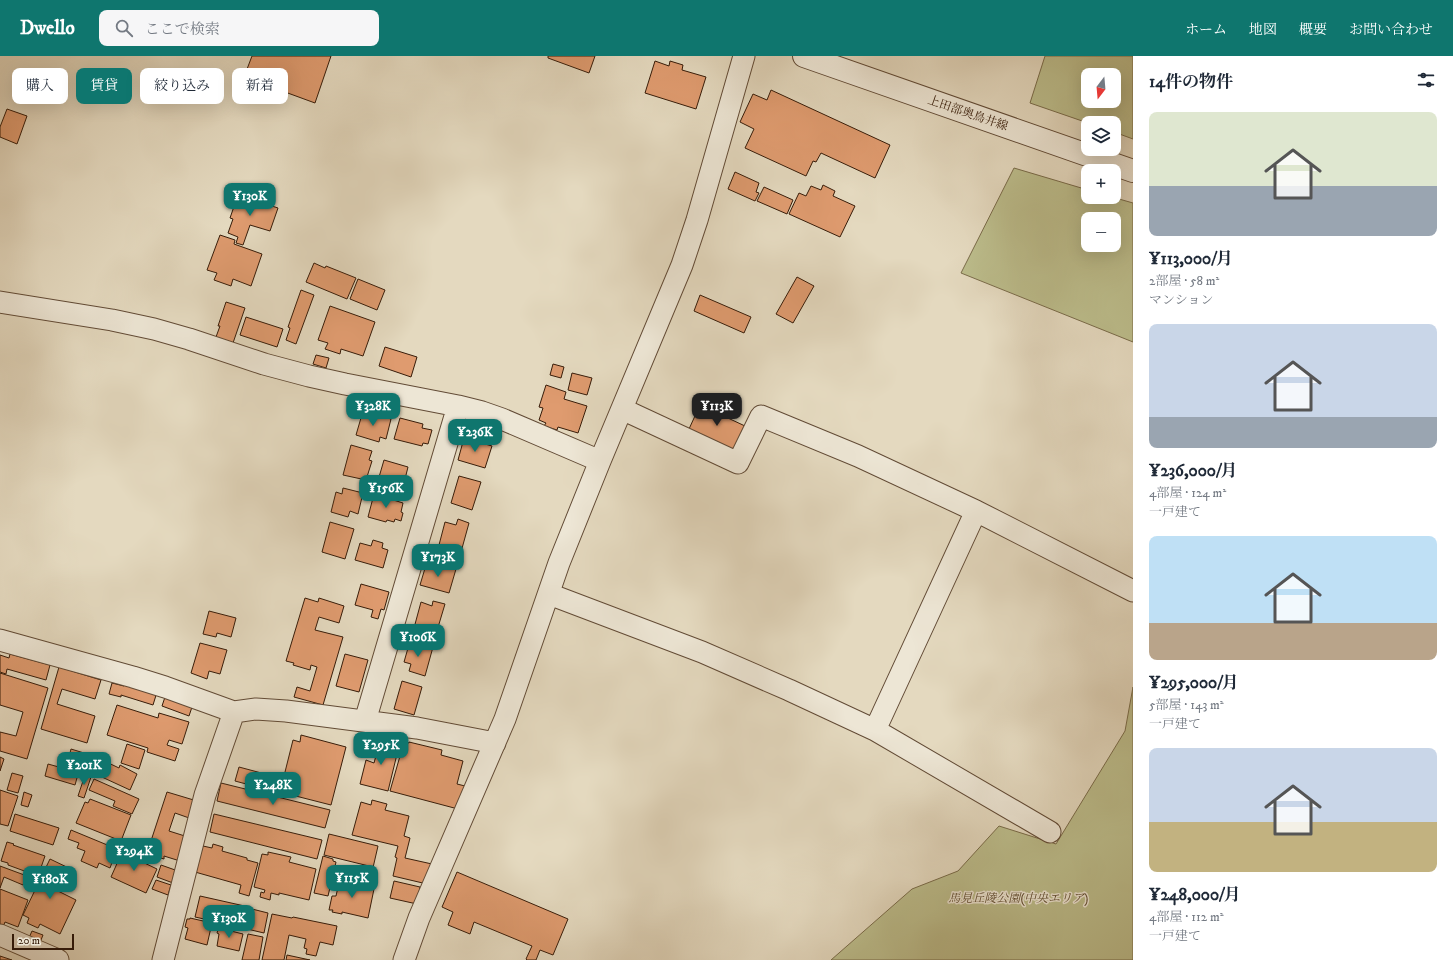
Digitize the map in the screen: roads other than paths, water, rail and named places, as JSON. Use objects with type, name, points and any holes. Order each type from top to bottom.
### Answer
[{"type":"street","points":[[404,960],[419,918],[516,692],[559,562],[682,265],[697,220],[744,56]]},
{"type":"street","name":"上田部奥鳥井線","points":[[804,56],[1133,171]]},
{"type":"street","points":[[0,302],[112,320],[154,329],[264,364],[309,376],[482,412],[502,419],[600,461]]},
{"type":"street","points":[[365,721],[458,406]]},
{"type":"street","points":[[622,409],[738,463],[761,416],[858,456],[976,511],[1133,591]]},
{"type":"street","points":[[875,730],[976,511]]},
{"type":"street","points":[[549,594],[702,652],[875,730],[1050,832]]},
{"type":"street","points":[[0,640],[133,677],[234,712],[256,709],[286,711],[446,732],[495,743]]},
{"type":"street","points":[[163,960],[199,815],[234,712]]},
{"type":"street","points":[[0,935],[58,960]]},
{"type":"park label","name":"馬見丘陵公園(中央エリア)","points":[[1018,898]]}]
